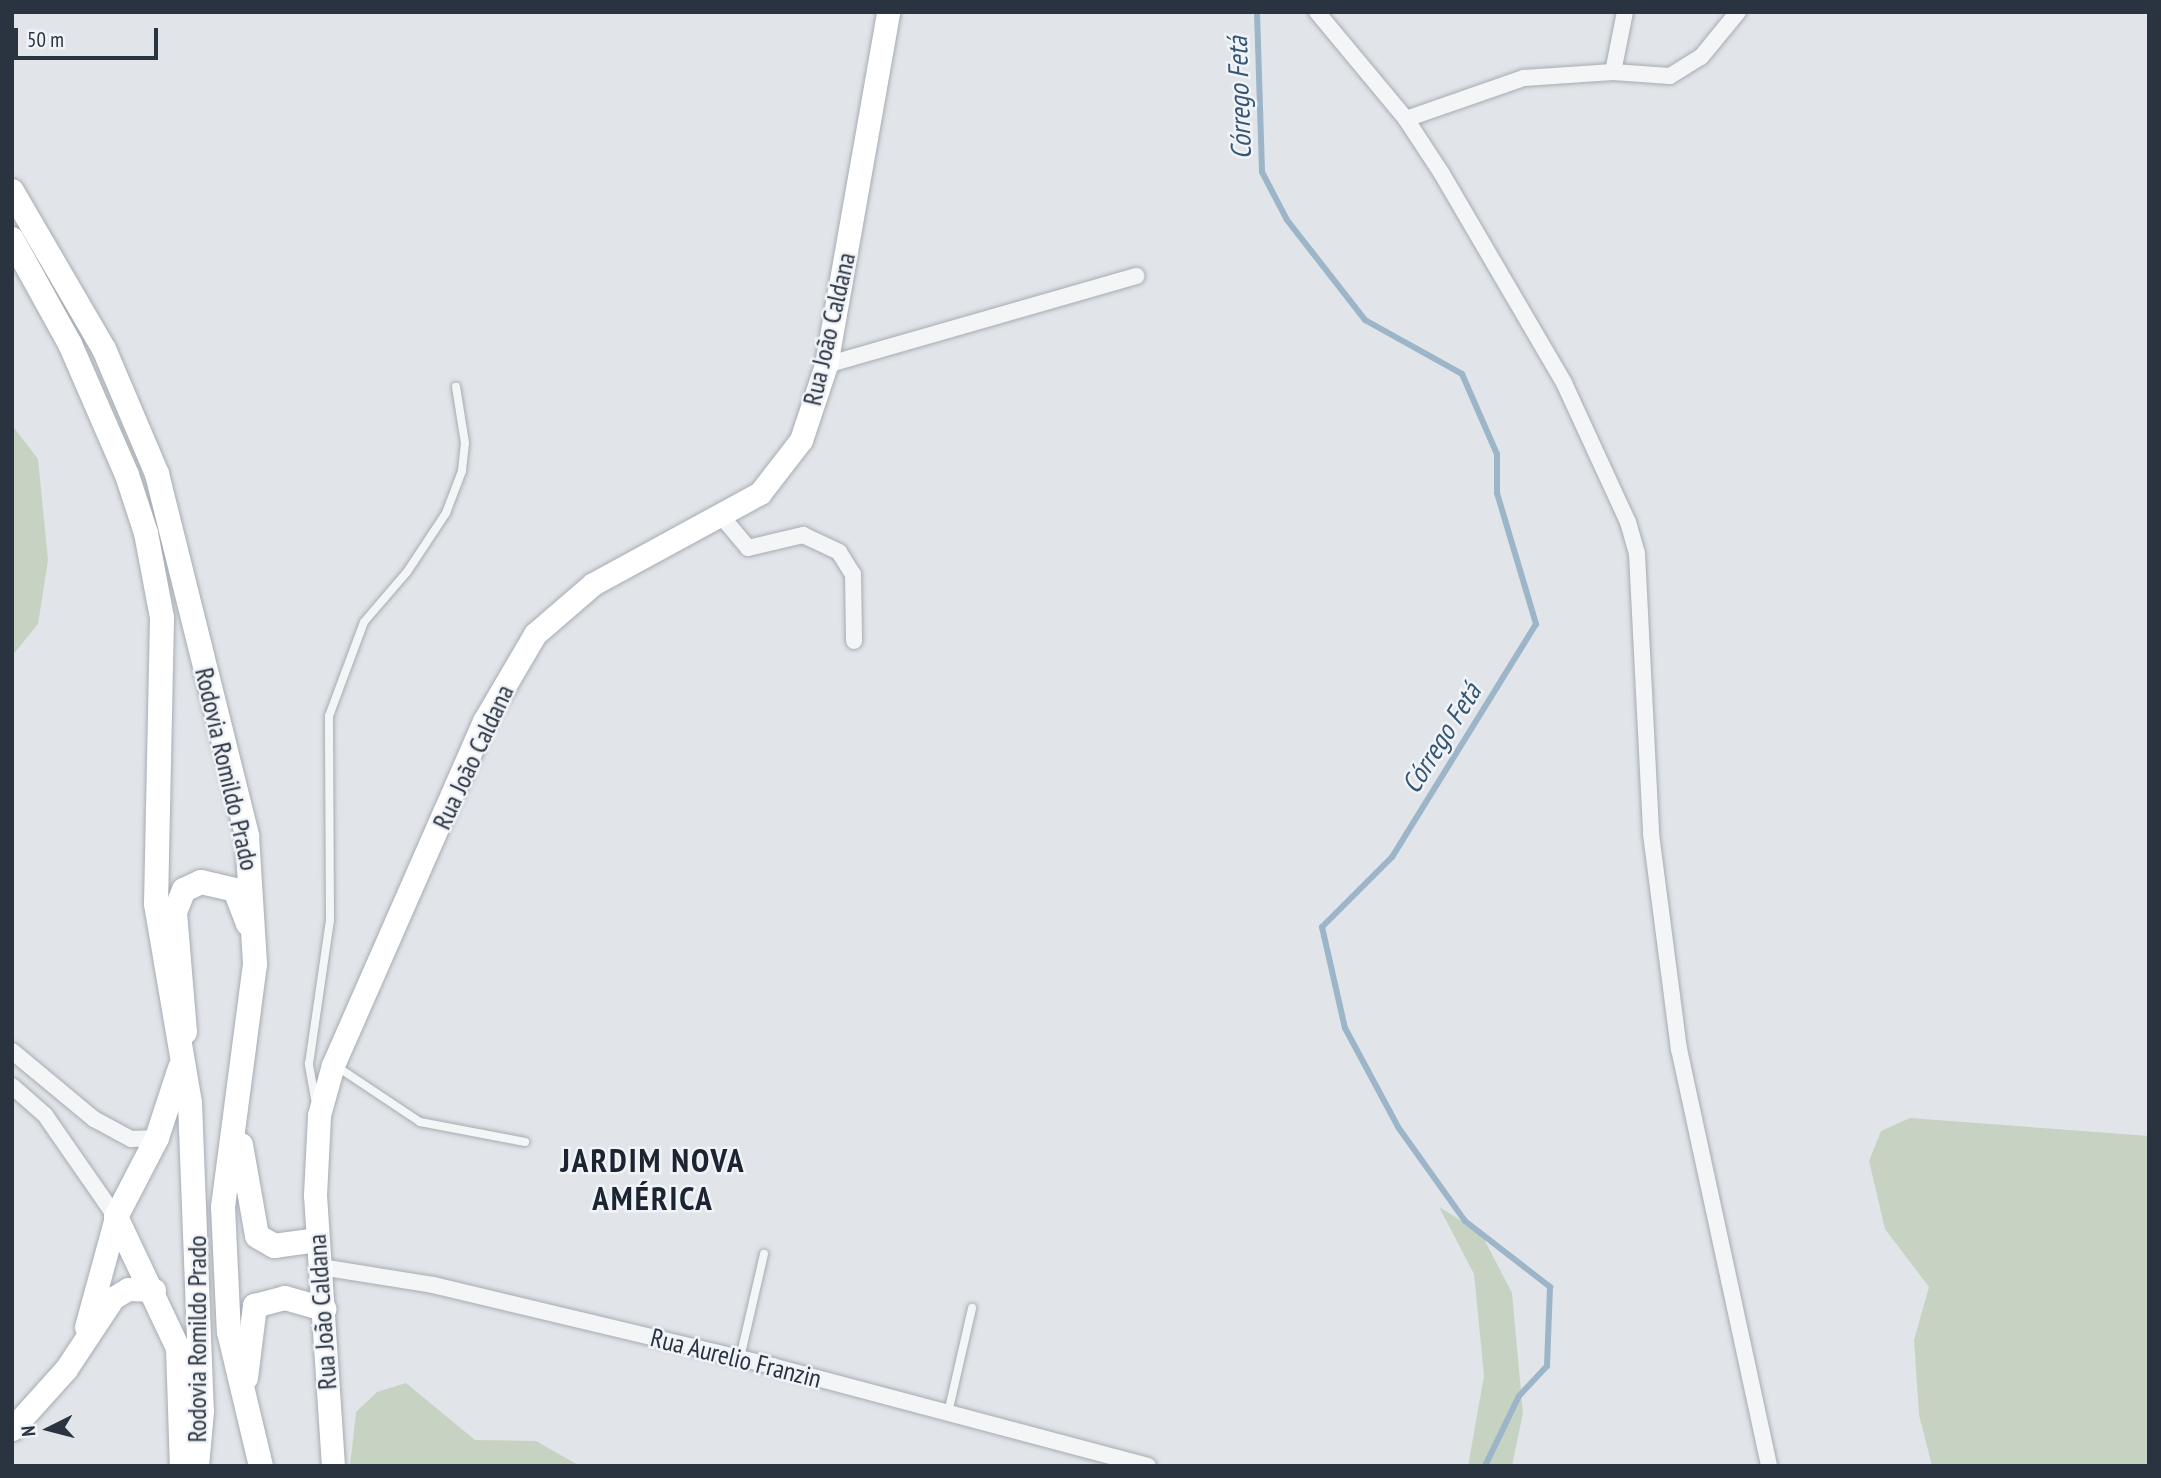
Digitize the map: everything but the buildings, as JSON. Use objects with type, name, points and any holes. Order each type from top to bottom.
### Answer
[{"type":"main road","name":"Rodovia Romildo Prado","points":[[12,191],[104,349],[174,530],[247,836],[255,898],[251,986],[223,1207],[229,1332],[244,1410],[259,1466]]},
{"type":"main road","name":"Rodovia Romildo Prado","points":[[12,239],[104,417],[155,570],[164,651],[156,904],[180,1072],[190,1103],[196,1195],[202,1411],[198,1466]]},
{"type":"main road","points":[[182,1466],[178,1348],[154,1290],[116,1217],[157,1138],[180,1072],[187,996],[175,912],[184,890],[201,882],[235,890],[247,914],[251,986],[241,1146],[252,1228],[274,1246],[317,1240]]},
{"type":"main road","points":[[244,1410],[255,1306],[285,1298],[324,1309]]},
{"type":"street","name":"Rua João Caldana","points":[[333,1466],[321,1266],[317,1240],[319,1115],[333,1065],[484,721],[535,634],[593,584],[723,518],[784,466],[801,440],[826,365],[888,12]]},
{"type":"street","points":[[1317,12],[1406,119],[1564,383],[1637,554],[1651,834],[1679,1049],[1769,1466]]},
{"type":"street","points":[[1613,72],[1625,12]]},
{"type":"street","points":[[1406,119],[1524,78],[1613,72],[1655,77],[1686,70],[1738,12]]},
{"type":"street","points":[[826,365],[1136,276]]},
{"type":"street","points":[[723,518],[748,548],[803,536],[839,552],[853,573],[854,641]]},
{"type":"street","points":[[12,1051],[112,1129],[143,1141],[157,1138]]},
{"type":"street","points":[[12,1086],[45,1115],[116,1217],[84,1340]]},
{"type":"street","name":"Rua Aurelio Franzin","points":[[321,1266],[433,1285],[740,1359],[1129,1464],[1148,1466]]},
{"type":"street","points":[[12,1429],[121,1292],[154,1290]]},
{"type":"lane","points":[[319,1115],[309,1064],[330,920],[329,716],[364,622],[407,572],[458,482],[465,443],[456,387]]},
{"type":"lane","points":[[333,1065],[420,1122],[525,1143]]},
{"type":"lane","points":[[740,1359],[764,1254]]},
{"type":"lane","points":[[948,1413],[972,1308]]},
{"type":"green space","points":[[12,425],[38,459],[48,560],[38,624],[12,656]]},
{"type":"green space","points":[[1910,1118],[2149,1136],[2149,1466],[1932,1466],[1919,1415],[1914,1340],[1929,1287],[1885,1229],[1869,1161],[1881,1131]]},
{"type":"green space","points":[[1439,1207],[1481,1233],[1512,1293],[1523,1413],[1512,1466],[1468,1466],[1484,1376],[1474,1274]]},
{"type":"green space","points":[[406,1383],[475,1440],[536,1441],[580,1466],[350,1466],[356,1412],[377,1392]]},
{"type":"waterway","name":"Córrego Fetá","points":[[1257,12],[1262,172],[1287,220],[1365,320],[1462,374],[1497,454],[1497,493],[1536,624],[1392,857],[1322,927],[1345,1028],[1398,1127],[1465,1221],[1550,1287],[1547,1366],[1519,1396],[1485,1466]]},
{"type":"district","name":"JARDIM NOVA AMÉRICA","points":[[653,1179]]}]
